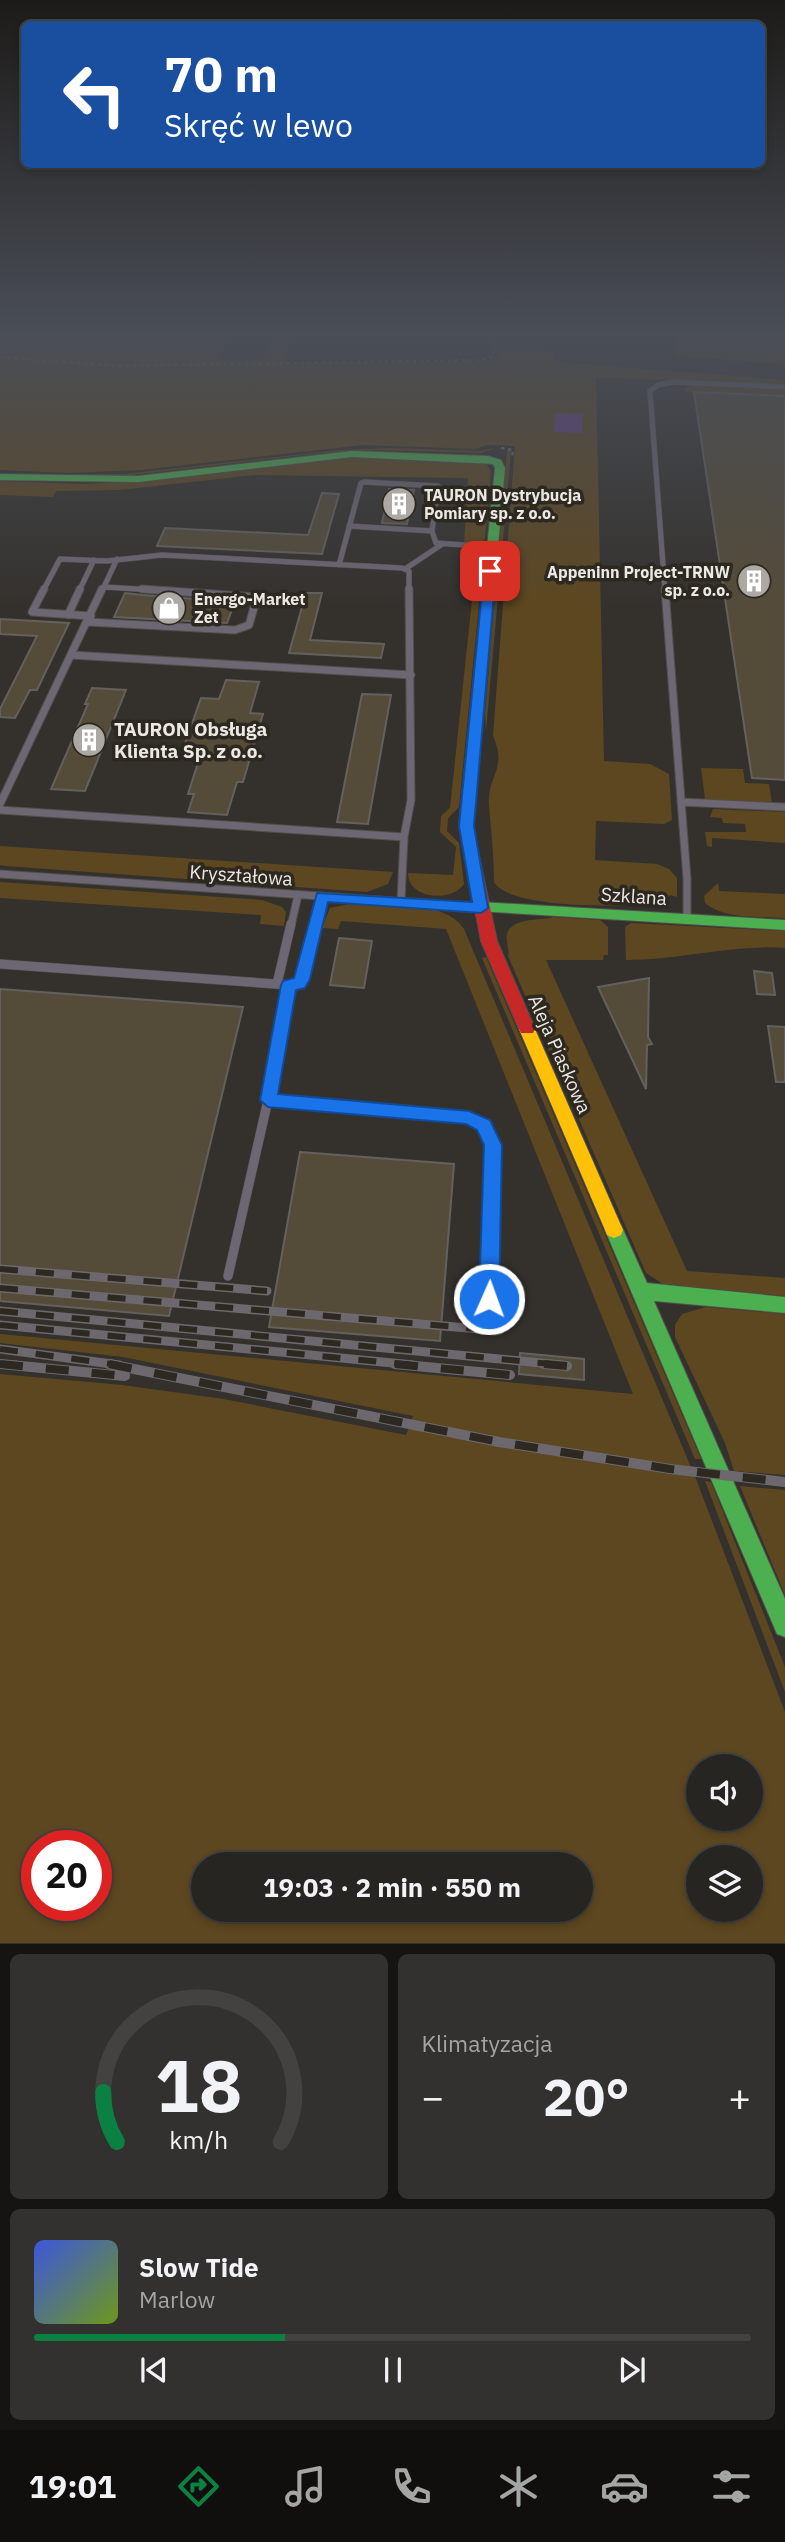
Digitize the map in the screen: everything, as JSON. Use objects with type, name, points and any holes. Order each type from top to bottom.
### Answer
[{"type":"main road","name":"Aleja Piaskowa","points":[[0,477],[94,481],[138,479],[321,456],[385,453],[488,458],[497,463],[500,468],[466,826],[481,908],[493,954],[642,1291],[785,1626]]},
{"type":"main road","name":"Szklana","points":[[481,908],[785,925]]},
{"type":"main road","points":[[642,1291],[785,1305]]},
{"type":"lane","points":[[653,427],[681,802],[687,920]]},
{"type":"lane","points":[[338,565],[361,483],[435,485],[439,489],[432,531],[436,543],[492,547]]},
{"type":"lane","points":[[349,526],[432,531]]},
{"type":"lane","points":[[105,587],[257,597],[249,625],[235,631],[32,612],[60,559],[94,560],[162,555],[405,569],[441,545]]},
{"type":"lane","points":[[0,804],[117,559]]},
{"type":"lane","points":[[68,615],[94,560]]},
{"type":"lane","points":[[401,900],[404,837],[411,800],[410,576],[405,569]]},
{"type":"lane","points":[[71,655],[411,675]]},
{"type":"lane","points":[[681,802],[785,807]]},
{"type":"lane","points":[[0,810],[404,837]]},
{"type":"lane","name":"Kryształowa","points":[[0,874],[401,900],[481,908]]},
{"type":"lane","points":[[277,984],[298,895]]},
{"type":"lane","points":[[0,964],[299,984],[322,896]]},
{"type":"lane","points":[[228,1276],[268,1100],[289,985]]},
{"type":"lane","points":[[268,1100],[469,1117],[483,1125],[493,1145],[489,1299]]},
{"type":"shaded area","points":[[0,427],[597,427],[604,761],[650,764],[669,774],[672,820],[664,824],[596,821],[595,860],[657,864],[669,869],[677,878],[677,897],[670,895],[663,905],[649,906],[566,904],[521,897],[504,891],[494,882],[489,795],[498,764],[493,736],[515,446],[487,445],[475,449],[363,445],[140,470],[67,473],[0,470]]},
{"type":"shaded area","points":[[554,427],[582,427],[582,433],[554,432]]},
{"type":"shaded area","points":[[394,448],[479,451],[494,448],[482,453],[375,450],[312,454],[123,476],[0,474],[124,474],[340,450]]},
{"type":"shaded area","points":[[507,450],[511,451],[486,731],[485,714]]},
{"type":"shaded area","points":[[351,457],[478,461],[487,465],[491,471],[485,539],[481,543],[464,544],[468,478],[254,475],[119,490],[56,491],[53,497],[0,495],[0,481],[85,484],[143,481]]},
{"type":"shaded area","points":[[463,549],[479,549],[484,553],[459,807],[448,818],[447,831],[459,843],[464,884],[458,890],[441,896],[422,893],[410,882],[408,873],[453,875],[456,847],[440,832],[441,816],[450,808],[477,553]]},
{"type":"shaded area","points":[[701,768],[743,769],[745,783],[769,784],[772,803],[705,799]]},
{"type":"shaded area","points":[[713,809],[785,812],[785,843],[712,838],[712,847],[707,846],[705,832],[746,832],[745,824],[723,823],[722,818],[710,817]]},
{"type":"shaded area","points":[[0,846],[393,872],[388,884],[367,892],[5,866],[0,865]]},
{"type":"shaded area","points":[[0,882],[262,900],[282,907],[286,912],[284,926],[260,924],[261,915],[0,898]]},
{"type":"shaded area","points":[[718,883],[719,891],[785,894],[785,918],[733,915],[713,908],[705,903],[704,896]]},
{"type":"shaded area","points":[[354,903],[398,904],[430,909],[444,913],[464,929],[696,1479],[785,1712],[785,1943],[0,1943],[0,1374],[122,1385],[224,1399],[406,1435],[413,1416],[123,1357],[0,1343],[0,1334],[633,1394],[446,929],[341,921],[338,929],[322,928],[330,908]]},
{"type":"shaded area","points":[[553,917],[600,920],[608,927],[608,955],[604,955],[603,960],[546,960],[687,1271],[785,1278],[785,1296],[663,1284],[646,1273],[508,956],[507,934],[514,925]]},
{"type":"shaded area","points":[[631,923],[785,931],[785,948],[745,948],[626,960],[625,927]]},
{"type":"shaded area","points":[[486,957],[701,1459],[695,1459],[482,958]]},
{"type":"shaded area","points":[[706,1307],[785,1314],[785,1475],[734,1471],[725,1443],[675,1337],[675,1325],[682,1314]]},
{"type":"shaded area","points":[[705,1481],[711,1482],[785,1667],[785,1692]]},
{"type":"shaded area","points":[[740,1486],[785,1490],[785,1595]]},
{"type":"building","name":"Appeninn Project-TRNW sp. z o.o.","points":[[699,427],[785,427],[785,780],[752,778]]},
{"type":"building","name":"TAURON Dystrybucja Pomiary sp. z o.o.","points":[[389,489],[414,490],[407,524],[382,523]]},
{"type":"building","points":[[322,493],[339,494],[322,554],[157,546],[165,528],[308,535]]},
{"type":"building","points":[[125,593],[235,602],[227,623],[114,617]]},
{"type":"building","points":[[306,593],[322,593],[310,640],[384,644],[381,658],[289,653]]},
{"type":"building","points":[[0,619],[69,623],[37,690],[30,690],[15,718],[0,717],[0,709],[37,636],[0,634]]},
{"type":"building","points":[[226,680],[259,682],[250,713],[263,714],[243,782],[237,782],[227,815],[188,812],[194,794],[188,794],[202,750],[183,749],[201,698],[219,699]]},
{"type":"building","name":"TAURON Obsługa Klienta Sp. z o.o.","points":[[92,688],[126,690],[85,791],[51,789],[88,704],[85,704]]},
{"type":"building","points":[[362,694],[391,695],[368,824],[337,822]]},
{"type":"building","points":[[339,938],[372,941],[364,988],[330,985]]},
{"type":"building","points":[[754,971],[772,973],[775,995],[757,994]]},
{"type":"building","points":[[649,978],[648,1037],[652,1044],[647,1045],[646,1089],[598,987]]},
{"type":"building","points":[[0,989],[243,1007],[169,1316],[0,1301]]},
{"type":"building","points":[[768,1026],[785,1027],[785,1082],[776,1082]]},
{"type":"building","points":[[300,1152],[454,1164],[440,1341],[269,1327]]},
{"type":"building","points":[[520,1353],[584,1359],[584,1380],[519,1374]]},
{"type":"railway","points":[[0,1269],[267,1291]]},
{"type":"railway","points":[[0,1288],[491,1330]]},
{"type":"railway","points":[[0,1311],[562,1365]]},
{"type":"railway","points":[[0,1325],[413,1365]]},
{"type":"railway","points":[[0,1349],[119,1365]]},
{"type":"railway","points":[[16,1365],[0,1364],[125,1376]]},
{"type":"railway","points":[[109,1364],[499,1442],[670,1469],[785,1482]]},
{"type":"railway","points":[[395,1364],[510,1375]]},
{"type":"railway","points":[[544,1364],[567,1366]]},
{"type":"traffic: fast","points":[[0,477],[138,479],[352,454],[488,459],[497,462],[500,468],[466,826],[472,856]]},
{"type":"traffic: fast","points":[[481,907],[785,925]]},
{"type":"traffic: fast","points":[[614,1230],[785,1626]]},
{"type":"traffic: fast","points":[[642,1291],[785,1305]]},
{"type":"traffic: slow","points":[[527,1029],[614,1230]]},
{"type":"traffic: jam","points":[[472,856],[489,941],[527,1029]]},
{"type":"place","name":"TAURON Dystrybucja Pomiary sp. z o.o.","points":[[399,504]]},
{"type":"place","name":"Appeninn Project-TRNW sp. z o.o.","points":[[754,581]]},
{"type":"place","name":"Energo-Market Zet","points":[[169,608]]},
{"type":"place","name":"TAURON Obsługa Klienta Sp. z o.o.","points":[[89,740]]},
{"type":"route","points":[[489,1299],[494,1196],[493,1145],[490,1134],[478,1120],[469,1117],[268,1100],[289,985],[299,984],[302,979],[322,896],[481,908],[466,826],[490,571]]}]
